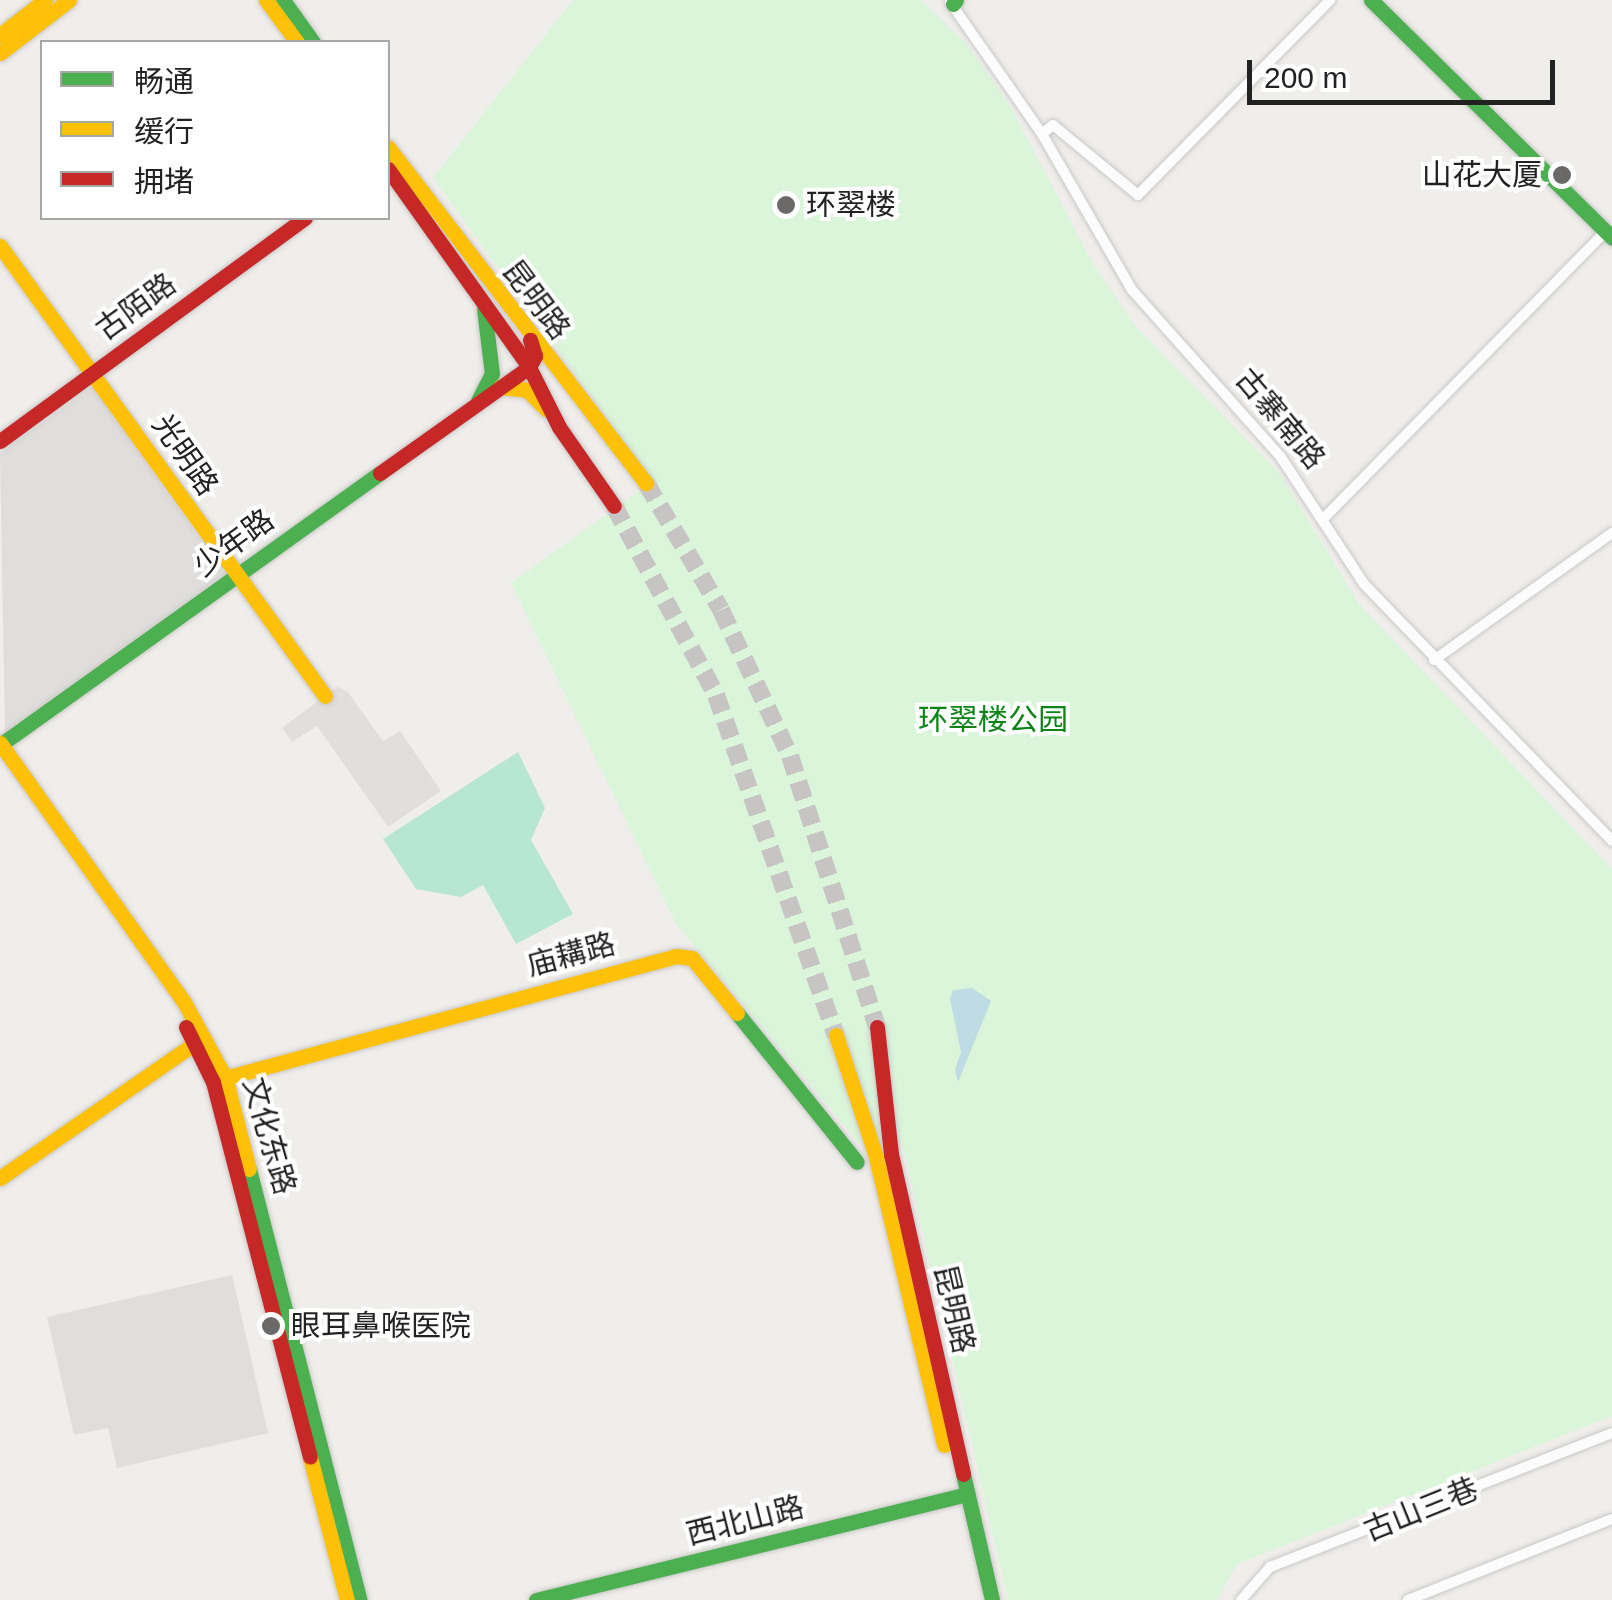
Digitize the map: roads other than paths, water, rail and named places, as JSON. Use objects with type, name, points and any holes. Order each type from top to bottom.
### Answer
[{"type":"main road","points":[[0,34],[45,0]]},
{"type":"main road","points":[[0,54],[69,0]]},
{"type":"main road","points":[[266,0],[296,40]]},
{"type":"main road","points":[[283,0],[312,40]]},
{"type":"main road","points":[[1371,0],[1609,235]]},
{"type":"main road","name":"昆明路","points":[[390,150],[530,340],[646,483]]},
{"type":"main road","name":"昆明路","points":[[390,172],[529,367],[560,427],[614,506]]},
{"type":"main road","name":"古陌路","points":[[0,440],[302,220]]},
{"type":"main road","name":"光明路","points":[[0,246],[324,696]]},
{"type":"main road","points":[[475,405],[492,374],[489,323],[479,296]]},
{"type":"main road","points":[[529,367],[535,356],[530,340]]},
{"type":"main road","name":"少年路","points":[[0,744],[529,367]]},
{"type":"main road","points":[[500,387],[527,390],[560,427],[580,427],[589,413]]},
{"type":"main road","name":"文化东路","points":[[0,744],[184,1002],[219,1080],[360,1600]]},
{"type":"main road","points":[[0,760],[219,1080],[346,1600]]},
{"type":"main road","name":"庙耩路","points":[[219,1080],[676,956],[692,958],[858,1162]]},
{"type":"main road","name":"昆明路","points":[[876,1027],[891,1154],[980,1600]]},
{"type":"main road","name":"昆明路","points":[[836,1035],[876,1157],[961,1496],[992,1600]]},
{"type":"main road","points":[[0,1178],[195,1044]]},
{"type":"main road","name":"西北山路","points":[[536,1600],[961,1496]]},
{"type":"street","points":[[1042,134],[1052,125],[1138,195],[1330,0]]},
{"type":"street","name":"古寨南路","points":[[952,1],[1042,134],[1132,290],[1280,456],[1364,584],[1612,841]]},
{"type":"street","points":[[1324,518],[1609,235]]},
{"type":"street","points":[[1434,660],[1612,533]]},
{"type":"street","name":"古山三巷","points":[[1241,1600],[1270,1566],[1612,1434]]},
{"type":"street","points":[[1408,1600],[1612,1519]]},
{"type":"water","points":[[972,988],[991,1001],[958,1082],[955,1070],[961,1052],[950,999],[953,990]]},
{"type":"tunnel","points":[[646,483],[721,610],[790,756],[877,1027]]},
{"type":"tunnel","points":[[614,506],[716,695],[836,1035]]},
{"type":"place","name":"山花大厦","points":[[1562,175]]},
{"type":"place","name":"环翠楼","points":[[786,205]]},
{"type":"place","name":"眼耳鼻喉医院","points":[[271,1326]]},
{"type":"park label","name":"环翠楼公园","points":[[993,720]]}]
